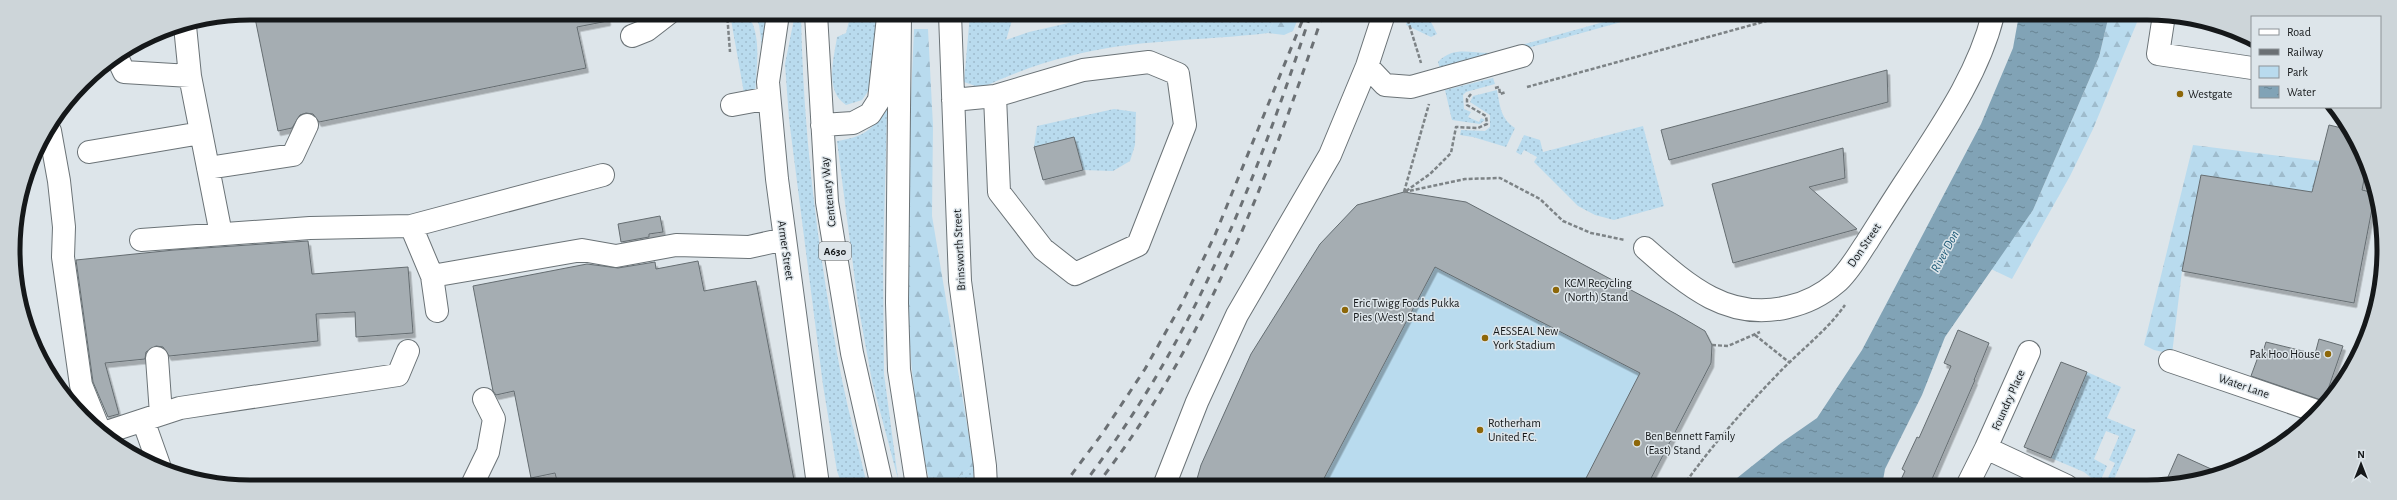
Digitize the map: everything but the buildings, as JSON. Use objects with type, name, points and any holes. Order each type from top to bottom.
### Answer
[{"type":"street","points":[[632,36],[647,30],[660,20]]},
{"type":"street","name":"Armer Street","points":[[777,20],[768,82],[769,98],[785,239],[817,480]]},
{"type":"street","name":"Centenary Way","points":[[816,20],[827,202],[849,338],[881,480]]},
{"type":"street","points":[[822,125],[853,123],[870,114],[879,100],[887,20]]},
{"type":"street","points":[[900,20],[897,303],[899,370],[916,480]]},
{"type":"street","name":"Brinsworth Street","points":[[950,20],[960,280],[986,480]]},
{"type":"street","points":[[1166,480],[1197,402],[1237,315],[1330,155],[1366,66],[1382,20]]},
{"type":"street","name":"Don Street","points":[[1645,248],[1680,278],[1707,296],[1741,310],[1773,311],[1806,303],[1831,287],[1837,283],[1856,259],[1942,125],[1976,65],[1991,20]]},
{"type":"street","points":[[2163,20],[2158,54],[2251,68]]},
{"type":"street","points":[[185,29],[190,76],[221,234]]},
{"type":"street","points":[[1366,66],[1385,85],[1411,87],[1522,56]]},
{"type":"street","points":[[119,61],[124,72],[190,76]]},
{"type":"street","points":[[953,100],[995,96],[1083,70],[1149,62],[1178,74],[1185,125],[1138,245],[1075,274],[1043,249],[999,192],[995,96]]},
{"type":"street","points":[[732,106],[769,98]]},
{"type":"street","points":[[208,168],[293,155],[306,125]]},
{"type":"street","points":[[89,152],[201,133]]},
{"type":"street","points":[[51,135],[59,181],[64,227],[63,257],[81,386],[95,421]]},
{"type":"street","points":[[141,240],[310,228],[412,226],[603,175]]},
{"type":"street","points":[[412,226],[432,276],[437,311]]},
{"type":"street","points":[[432,276],[582,250],[616,256],[676,245],[750,247],[785,239]]},
{"type":"street","points":[[109,431],[180,408],[398,375],[408,351]]},
{"type":"street","name":"Foundry Place","points":[[1970,480],[2029,352]]},
{"type":"street","points":[[157,358],[152,417],[158,460]]},
{"type":"street","name":"Water Lane","points":[[2170,361],[2313,410]]},
{"type":"street","points":[[474,480],[488,452],[494,419],[484,399]]},
{"type":"street","points":[[1986,448],[2054,480]]},
{"type":"path","points":[[727,20],[730,52]]},
{"type":"path","points":[[1527,87],[1770,20]]},
{"type":"path","points":[[1491,89],[1499,87],[1500,94],[1506,92]]},
{"type":"path","points":[[1477,93],[1470,95],[1467,99],[1467,105],[1486,116],[1487,124],[1478,128],[1456,127],[1451,152],[1430,174],[1404,192],[1465,179],[1500,178],[1540,199],[1563,221],[1591,233],[1618,237],[1645,248]]},
{"type":"path","points":[[1755,335],[1790,363]]},
{"type":"green space","points":[[731,20],[751,20],[757,42],[755,94],[744,93]]},
{"type":"green space","points":[[757,20],[771,20],[764,47],[762,46],[759,25]]},
{"type":"green space","points":[[794,20],[801,20],[805,106],[819,244],[842,380],[866,480],[840,480],[837,471],[823,385],[789,119],[785,64]]},
{"type":"green space","points":[[849,20],[880,20],[869,90],[862,100],[846,105],[839,99],[835,91],[832,74],[837,37],[846,33]]},
{"type":"green space","points":[[969,20],[1012,20],[1006,40],[1029,32],[1082,20],[1274,20],[1268,33],[1143,43],[1094,50],[1036,66],[981,88],[964,82]]},
{"type":"green space","points":[[1274,20],[1298,20],[1293,31],[1284,35],[1268,33]]},
{"type":"green space","points":[[1405,20],[1430,20],[1437,34],[1431,37],[1406,25],[1407,21]]},
{"type":"green space","points":[[1611,20],[1628,20],[1441,72],[1438,62],[1444,57],[1457,52],[1493,53]]},
{"type":"green space","points":[[2108,20],[2138,20],[2093,129],[2070,176],[2012,279],[1991,269],[2033,210],[2099,57]]},
{"type":"green space","points":[[914,29],[928,29],[933,126],[932,216],[974,466],[953,480],[941,480],[928,475],[918,420],[911,365],[908,309],[907,197]]},
{"type":"green space","points":[[1493,78],[1495,84],[1466,92],[1463,95],[1464,109],[1471,112],[1468,117],[1479,122],[1481,118],[1485,120],[1480,124],[1452,120],[1445,90]]},
{"type":"green space","points":[[1497,90],[1500,107],[1504,117],[1515,128],[1506,147],[1473,137],[1460,135],[1461,130],[1485,131],[1490,127],[1490,115],[1470,102],[1473,96]]},
{"type":"green space","points":[[1114,109],[1136,112],[1135,145],[1130,161],[1113,171],[1083,170],[1074,137],[1034,147],[1037,126]]},
{"type":"green space","points":[[887,110],[883,263],[884,374],[898,479],[872,381],[858,304],[837,141],[854,137],[866,132]]},
{"type":"green space","points":[[1643,126],[1664,206],[1614,220],[1595,215],[1578,206],[1534,162],[1537,157],[1524,150],[1521,155],[1516,152],[1524,135],[1540,140],[1543,152]]},
{"type":"green space","points":[[2193,145],[2320,161],[2312,192],[2201,175],[2182,271],[2172,354],[2154,350],[2144,345]]},
{"type":"green space","name":"AESSEAL New York Stadium","points":[[1466,202],[1705,331],[1711,363],[1650,480],[1197,480],[1201,465],[1251,354],[1320,244],[1357,205]]},
{"type":"green space","points":[[2087,372],[2121,387],[2107,418],[2136,430],[2114,480],[2107,480],[2115,463],[2109,460],[2119,436],[2106,431],[2094,459],[2107,466],[2101,480],[2094,480],[2084,472],[2051,458]]},
{"type":"green space","points":[[974,466],[973,480],[953,480]]},
{"type":"green space","points":[[928,475],[941,480],[929,480]]},
{"type":"water","name":"River Don","points":[[2018,20],[2108,20],[2099,57],[2033,210],[1945,337],[1922,395],[1885,469],[1883,480],[1735,480],[1781,443],[1817,418],[1862,350],[1981,124],[2013,48]]},
{"type":"railway","points":[[1068,480],[1102,434],[1145,369],[1181,305],[1215,235],[1303,20]]},
{"type":"railway","points":[[1086,480],[1121,432],[1156,377],[1187,321],[1216,263],[1266,143],[1309,20]]},
{"type":"railway","points":[[1100,480],[1135,432],[1170,377],[1201,319],[1229,260],[1255,199],[1302,76],[1321,20]]},
{"type":"place","name":"Westgate","points":[[2180,94]]},
{"type":"place","name":"KCM Recycling (North) Stand","points":[[1556,290]]},
{"type":"place","name":"Eric Twigg Foods Pukka Pies (West) Stand","points":[[1345,310]]},
{"type":"place","name":"AESSEAL New York Stadium","points":[[1485,338]]},
{"type":"place","name":"Pak Hoo House","points":[[2328,354]]},
{"type":"place","name":"Rotherham United F.C.","points":[[1480,430]]},
{"type":"place","name":"Ben Bennett Family (East) Stand","points":[[1637,443]]}]
